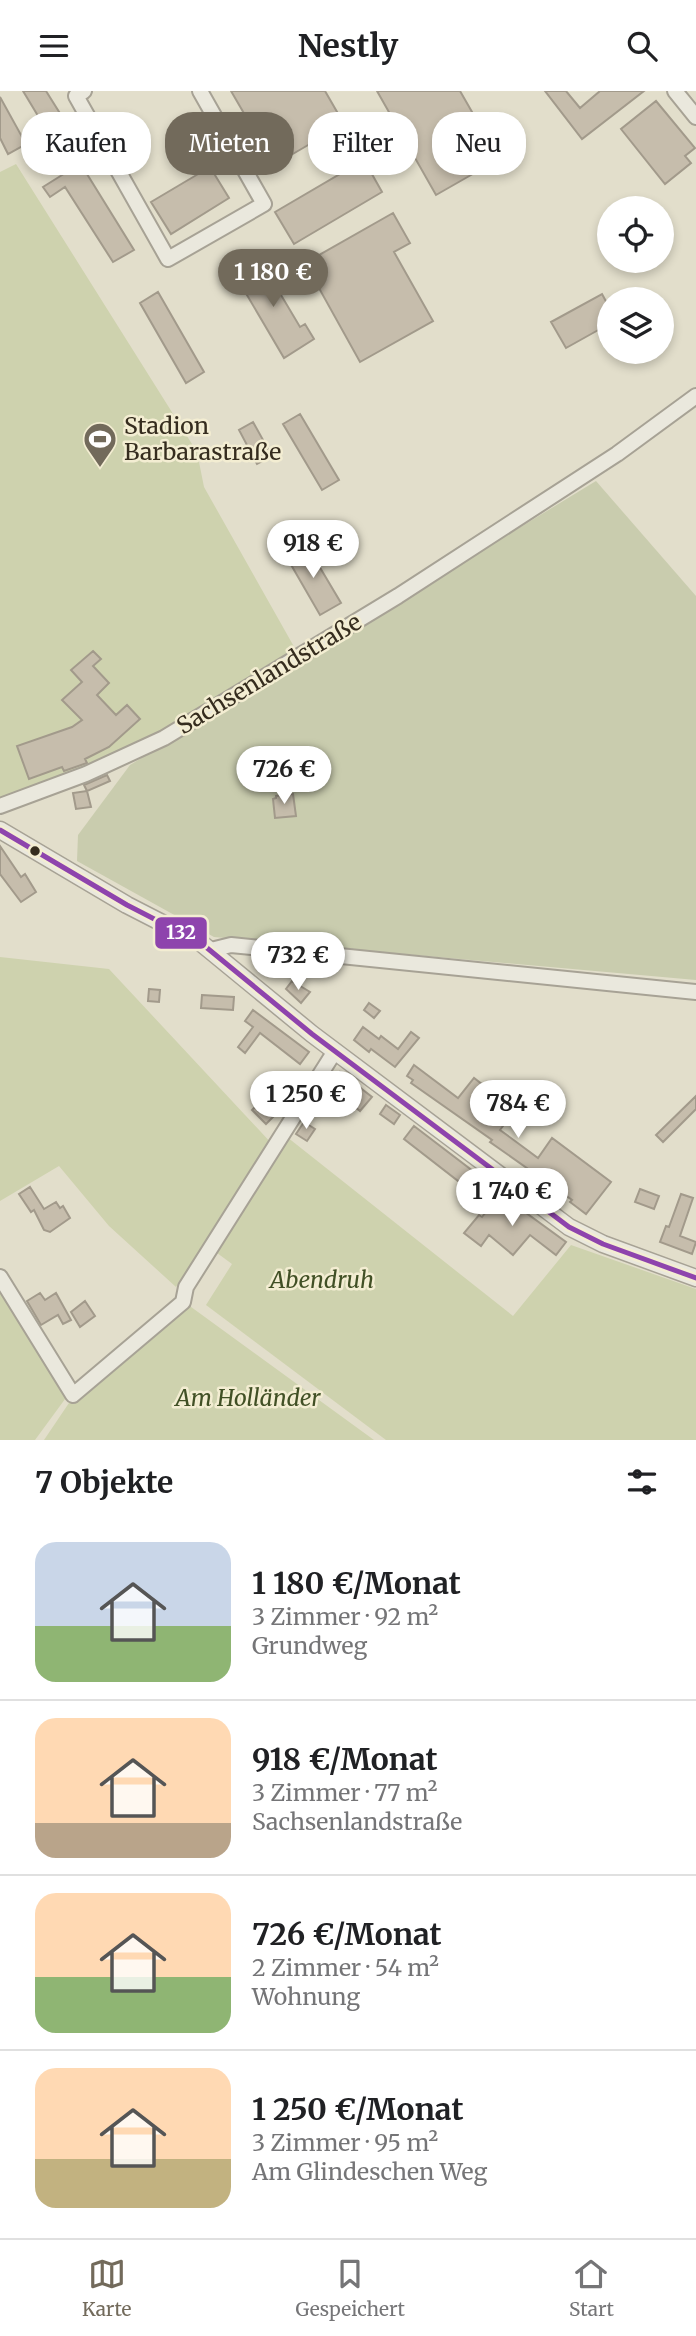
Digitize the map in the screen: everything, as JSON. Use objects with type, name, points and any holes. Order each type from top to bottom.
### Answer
[{"type":"street","points":[[78,93],[169,259],[264,204],[200,91]]},
{"type":"street","points":[[675,91],[696,117]]},
{"type":"street","name":"Sachsenlandstraße","points":[[0,806],[86,774],[164,738],[421,581],[618,454],[696,395]]},
{"type":"street","points":[[0,830],[127,905],[190,936],[211,950],[289,1017],[569,1227],[603,1244],[696,1278]]},
{"type":"street","points":[[211,950],[231,945],[696,992]]},
{"type":"street","points":[[0,1277],[73,1395],[183,1302],[186,1287],[335,1051]]},
{"type":"green space","name":"Stadion Barbarastraße","points":[[16,164],[197,452],[204,487],[297,652],[162,734],[75,775],[0,801],[0,172]]},
{"type":"green space","points":[[596,481],[696,596],[696,980],[214,937],[77,861],[78,835],[130,765]]},
{"type":"green space","points":[[0,957],[109,969],[273,1145],[176,1287],[109,1226],[59,1166],[0,1201]]},
{"type":"green space","name":"Abendruh","points":[[287,1137],[513,1316],[571,1245],[696,1289],[696,1440],[386,1440],[206,1305],[232,1264],[213,1250]]},
{"type":"green space","points":[[0,1285],[68,1395],[35,1440],[0,1440]]},
{"type":"green space","name":"Am Holländer","points":[[187,1304],[374,1440],[44,1440],[71,1400]]},
{"type":"building","points":[[23,91],[46,91],[59,112],[36,112]]},
{"type":"building","points":[[231,91],[325,91],[337,112],[308,112],[308,145],[294,153],[294,112],[243,112]]},
{"type":"building","points":[[377,91],[460,91],[472,112],[432,112],[432,175],[471,175],[436,195],[418,163],[418,112],[389,112]]},
{"type":"building","points":[[545,91],[566,91],[580,108],[600,91],[644,91],[582,139]]},
{"type":"building","points":[[0,97],[21,135],[21,147],[8,154],[0,138]]},
{"type":"building","points":[[656,101],[695,148],[685,156],[691,163],[665,184],[621,129]]},
{"type":"building","points":[[62,175],[88,175],[134,250],[113,262],[65,187],[50,197],[43,187]]},
{"type":"building","points":[[197,175],[215,175],[229,198],[171,234],[151,202]]},
{"type":"building","points":[[338,175],[372,175],[382,192],[294,244],[275,212]]},
{"type":"building","points":[[393,213],[410,243],[394,252],[433,321],[360,362],[305,263]]},
{"type":"building","points":[[259,258],[300,327],[305,324],[314,339],[284,358],[234,273]]},
{"type":"building","points":[[158,292],[204,372],[186,383],[140,303]]},
{"type":"building","points":[[597,297],[597,331],[566,348],[551,322]]},
{"type":"building","points":[[300,414],[339,480],[322,490],[283,424]]},
{"type":"building","points":[[253,422],[272,456],[257,464],[239,430]]},
{"type":"building","points":[[306,544],[341,603],[320,615],[286,556]]},
{"type":"building","points":[[93,651],[101,659],[93,666],[109,683],[97,695],[116,715],[127,705],[140,719],[109,747],[85,759],[87,763],[64,771],[62,767],[29,779],[17,746],[72,727],[82,720],[62,700],[82,682],[71,670]]},
{"type":"building","points":[[107,775],[110,781],[87,791],[84,785]]},
{"type":"building","points":[[87,791],[91,807],[76,809],[73,793]]},
{"type":"building","points":[[293,794],[296,816],[275,818],[273,799],[276,796]]},
{"type":"building","points":[[0,846],[21,877],[25,874],[36,892],[21,902],[0,874]]},
{"type":"building","points":[[292,981],[310,992],[301,1003],[286,989]]},
{"type":"building","points":[[149,989],[160,990],[159,1002],[148,1001]]},
{"type":"building","points":[[202,995],[234,997],[233,1010],[201,1008]]},
{"type":"building","points":[[369,1003],[380,1011],[374,1018],[364,1010]]},
{"type":"building","points":[[253,1010],[309,1052],[300,1064],[260,1033],[245,1053],[238,1047],[253,1027],[245,1021]]},
{"type":"building","points":[[363,1027],[398,1049],[411,1032],[419,1038],[395,1067],[354,1040]]},
{"type":"building","points":[[414,1065],[458,1098],[474,1078],[515,1110],[500,1130],[538,1158],[552,1138],[611,1182],[586,1214],[570,1202],[572,1200],[490,1142],[492,1140],[411,1083],[413,1080],[407,1076]]},
{"type":"building","points":[[340,1072],[372,1097],[360,1111],[329,1086]]},
{"type":"building","points":[[696,1096],[696,1109],[663,1142],[656,1135]]},
{"type":"building","points":[[263,1099],[277,1113],[266,1124],[252,1110]]},
{"type":"building","points":[[386,1105],[400,1115],[394,1124],[380,1114]]},
{"type":"building","points":[[304,1122],[315,1129],[307,1141],[296,1134]]},
{"type":"building","points":[[414,1126],[482,1178],[471,1191],[404,1139]]},
{"type":"building","points":[[30,1187],[44,1209],[56,1202],[60,1208],[63,1206],[70,1218],[50,1232],[44,1230],[34,1210],[31,1212],[19,1194]]},
{"type":"building","points":[[640,1189],[659,1196],[654,1209],[635,1202]]},
{"type":"building","points":[[500,1194],[566,1242],[556,1255],[530,1235],[513,1255],[489,1235],[481,1246],[464,1233],[479,1215],[482,1217]]},
{"type":"building","points":[[681,1194],[693,1198],[680,1236],[696,1242],[692,1254],[660,1242],[666,1226],[669,1227]]},
{"type":"building","points":[[40,1293],[45,1300],[56,1293],[71,1320],[63,1324],[58,1315],[41,1325],[27,1301]]},
{"type":"building","points":[[85,1301],[95,1316],[80,1327],[71,1312]]},
{"type":"transit line","name":"132","points":[[0,830],[127,905],[201,943],[312,1034],[569,1227],[603,1244],[696,1278]]},
{"type":"place","name":"Stadion Barbarastraße","points":[[100,469]]}]
